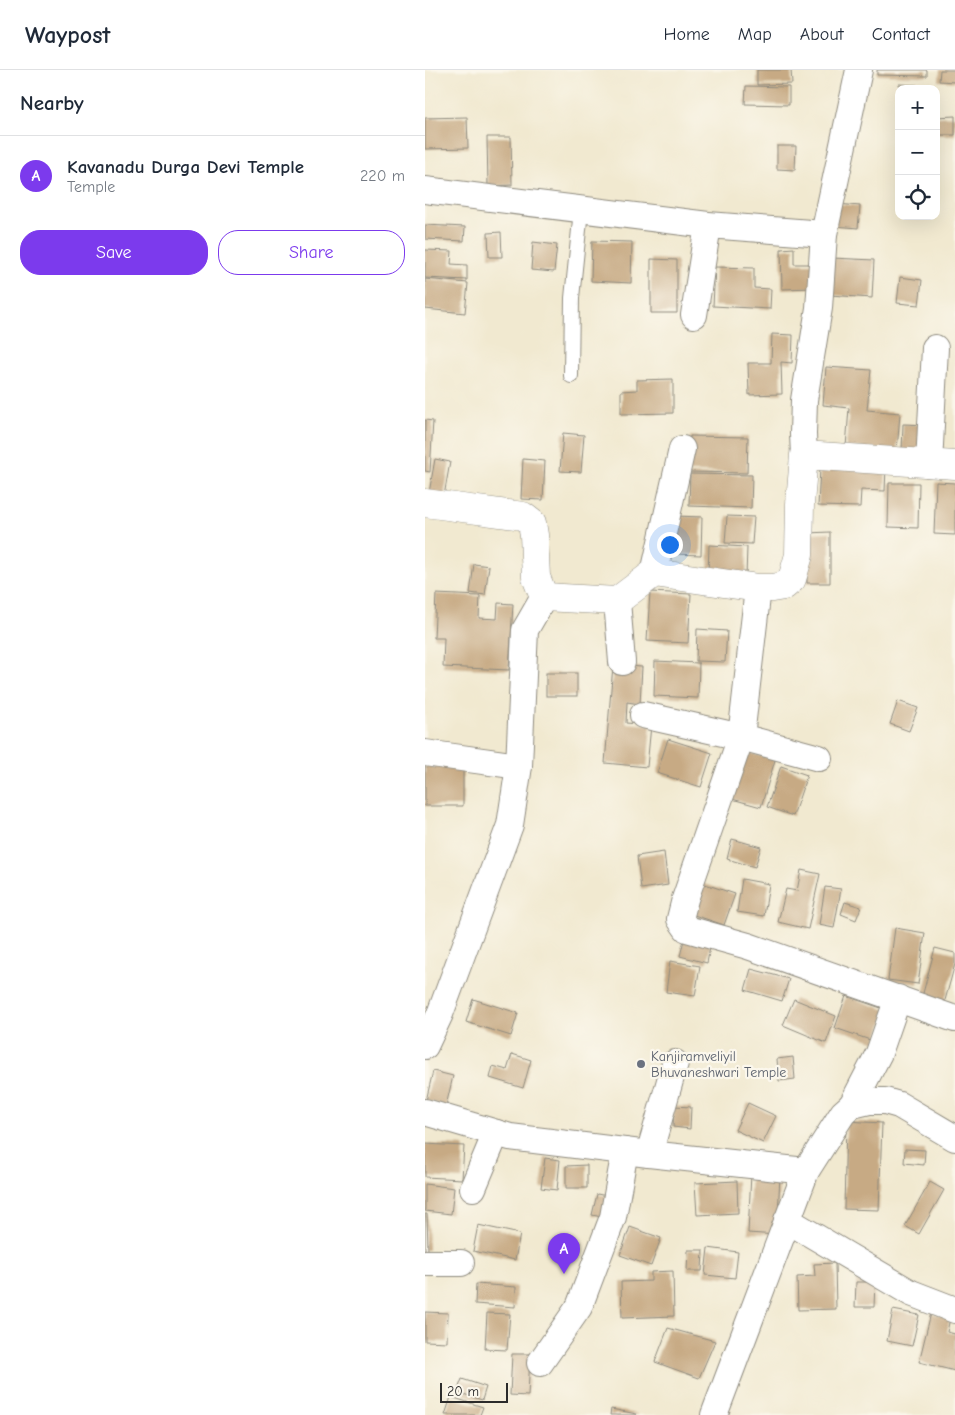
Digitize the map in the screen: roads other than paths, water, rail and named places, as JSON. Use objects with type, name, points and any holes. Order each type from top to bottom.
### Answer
[{"type":"street","points":[[654,573],[758,588],[784,586],[792,579],[799,555],[804,400],[819,308],[823,234],[859,70]]},
{"type":"street","points":[[425,190],[708,225],[823,234]]},
{"type":"street","points":[[694,315],[708,225]]},
{"type":"street","points":[[803,455],[942,464],[935,348]]},
{"type":"street","points":[[544,597],[617,601],[654,573],[682,449]]},
{"type":"street","points":[[425,503],[523,516],[532,523],[536,577],[544,597]]},
{"type":"street","points":[[758,588],[741,737],[680,919],[687,929],[748,946],[955,1019]]},
{"type":"street","points":[[425,1046],[440,1014],[510,825],[519,766],[525,630],[544,597]]},
{"type":"street","points":[[617,601],[622,662]]},
{"type":"street","points":[[643,716],[741,737],[819,758]]},
{"type":"street","points":[[425,753],[519,766]]},
{"type":"street","points":[[852,1106],[879,1053],[897,998]]},
{"type":"street","points":[[540,1363],[579,1307],[637,1153],[675,1063]]},
{"type":"street","points":[[714,1415],[806,1171],[843,1113],[852,1106],[869,1101],[885,1101],[899,1105],[955,1138]]},
{"type":"street","points":[[425,1112],[510,1137],[806,1171]]},
{"type":"street","points":[[473,1188],[496,1133]]},
{"type":"street","points":[[787,1220],[911,1293],[955,1310]]},
{"type":"street","points":[[425,1263],[461,1263]]},
{"type":"lane","points":[[571,376],[572,298],[581,210]]},
{"type":"place","name":"Kanjiramveliyil Bhuvaneshwari Temple","points":[[641,1064]]},
{"type":"place","name":"Kavanadu Durga Devi Temple","points":[[564,1274]]}]
